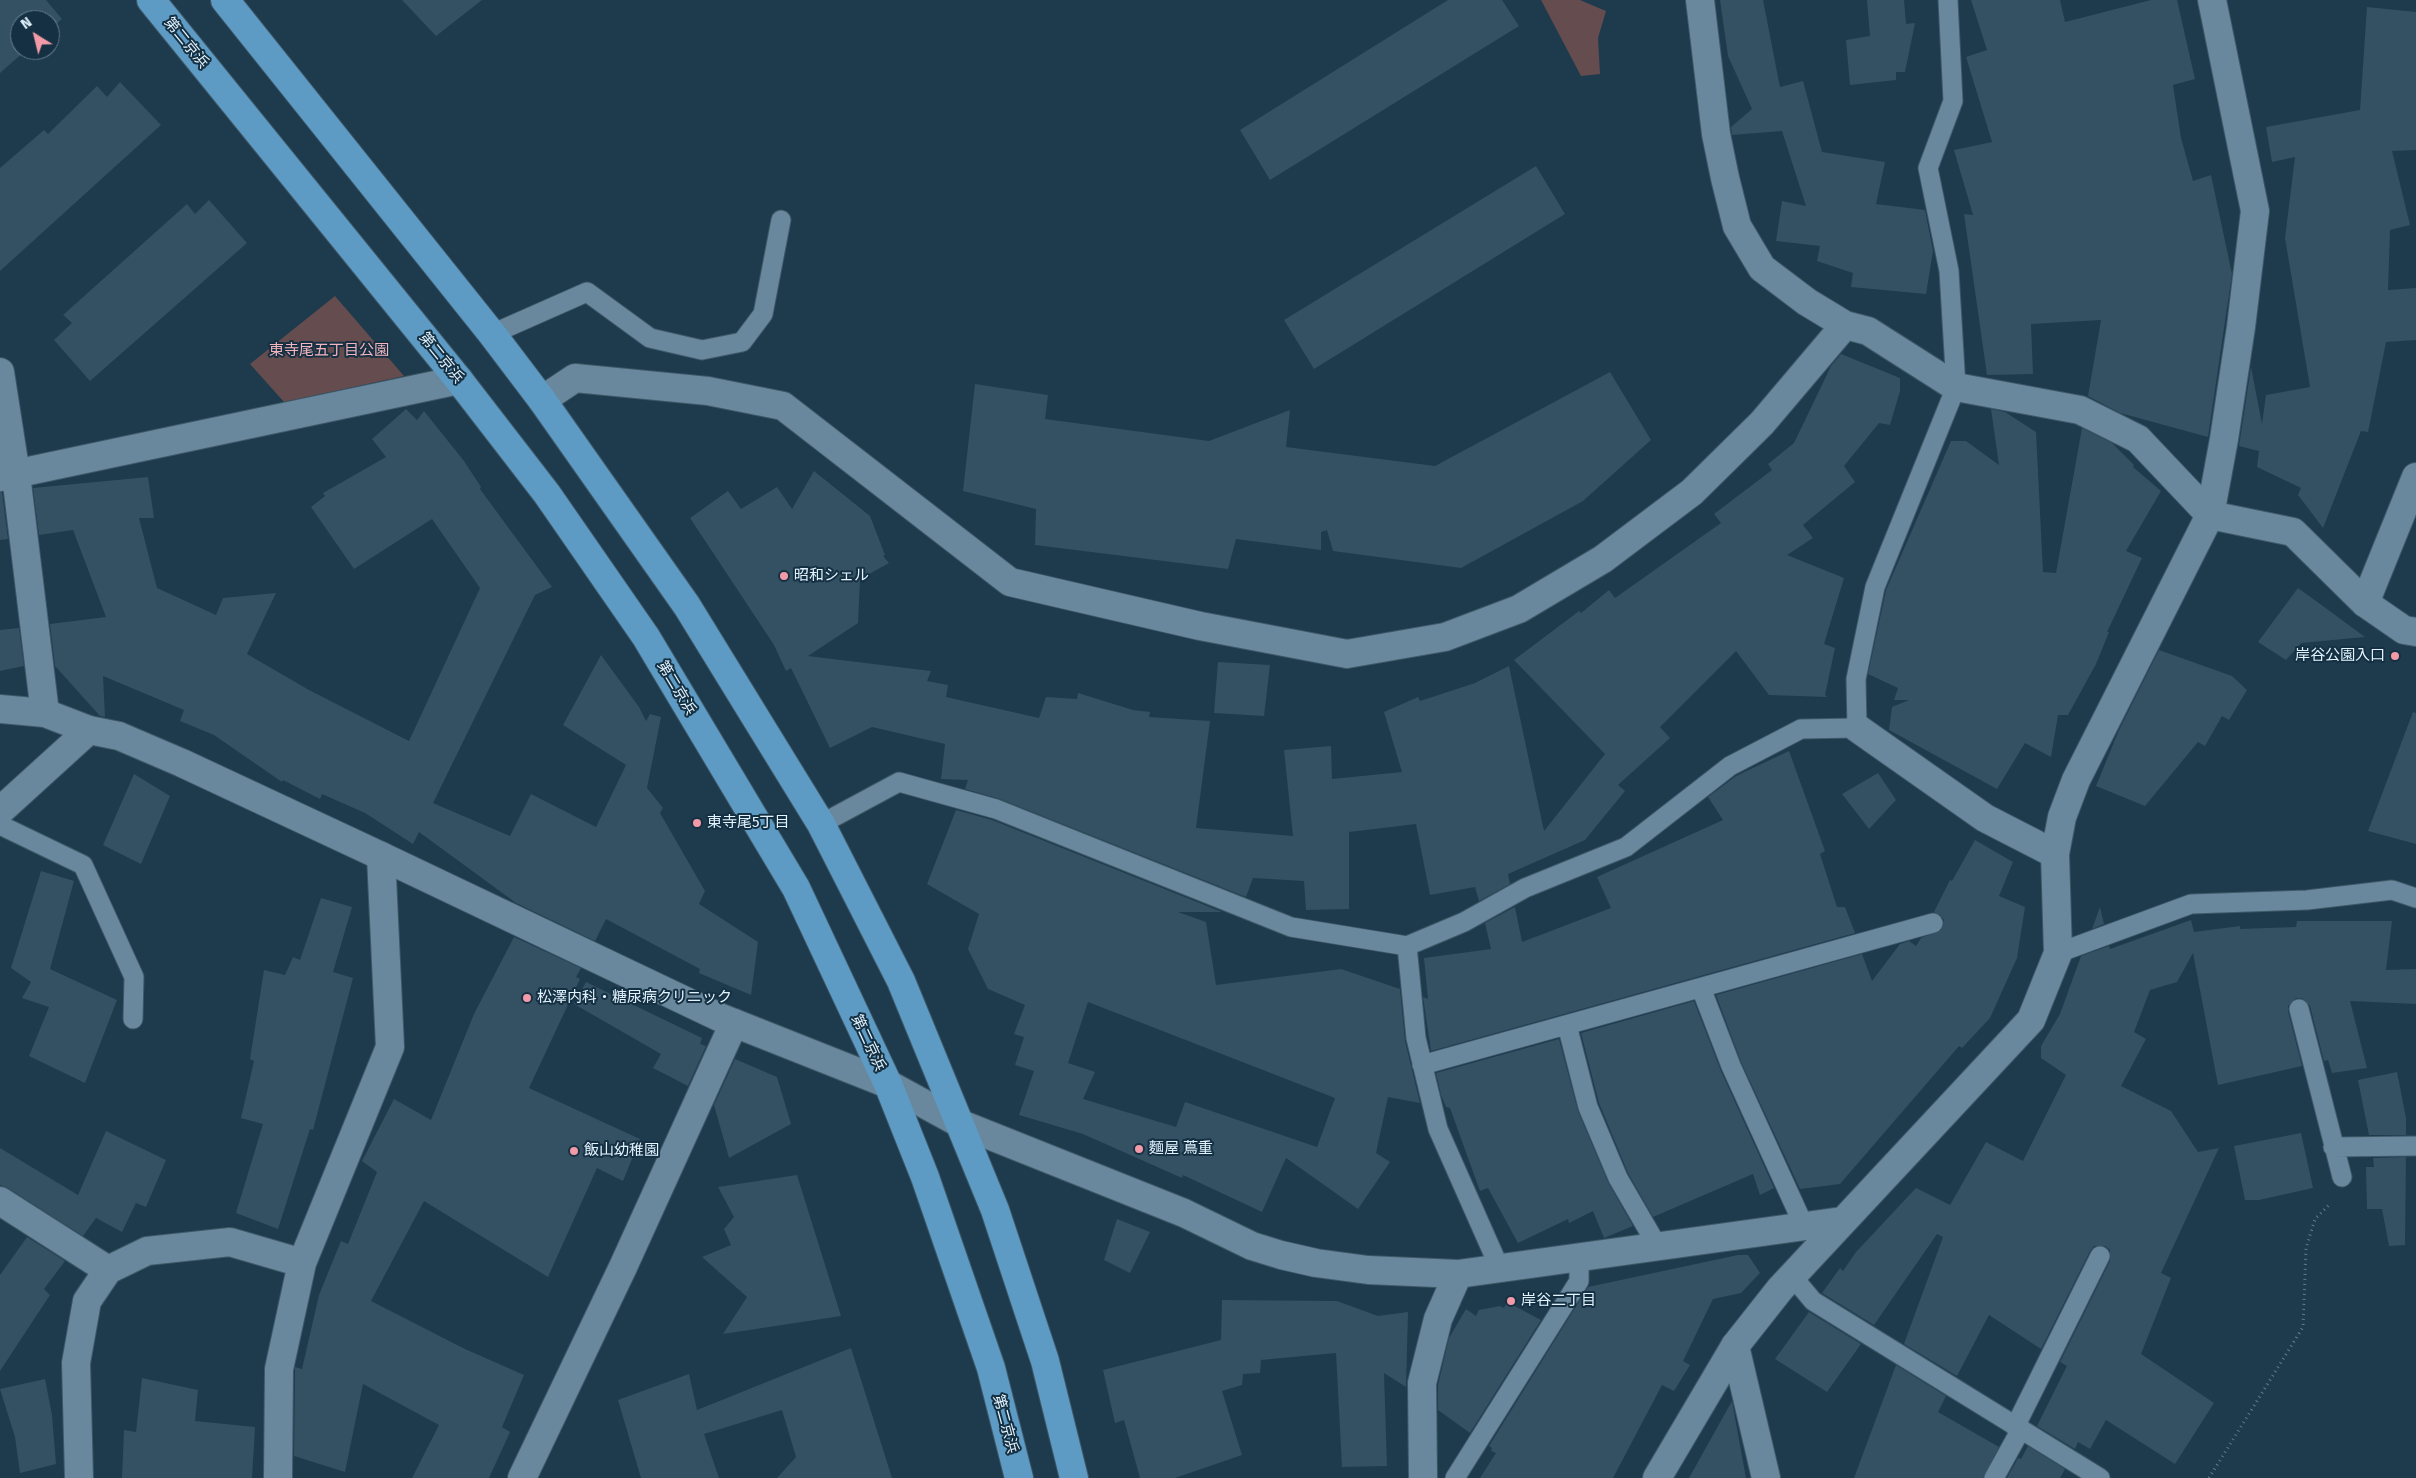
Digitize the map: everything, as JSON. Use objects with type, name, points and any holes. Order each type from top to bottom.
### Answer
[{"type":"highway","name":"第二京浜","points":[[151,0],[460,380],[547,494],[646,637],[796,888],[888,1084],[925,1177],[991,1368],[1020,1478]]},
{"type":"highway","points":[[225,0],[492,334],[542,400],[687,606],[821,824],[901,981],[995,1210],[1045,1361],[1074,1478]]},
{"type":"street","points":[[1700,0],[1716,134],[1737,226],[1762,268],[1807,302],[1845,324],[1868,331],[1956,387],[2080,410],[2138,439],[2210,515],[2293,532],[2366,603],[2404,630],[2416,632]]},
{"type":"street","points":[[1656,1478],[1735,1346],[1792,1276],[2031,1020],[2058,953],[2056,854],[2062,817],[2076,780],[2210,515],[2241,327],[2255,211],[2212,0]]},
{"type":"street","points":[[542,400],[576,378],[708,391],[782,406],[1010,582],[1200,626],[1347,654],[1445,637],[1519,609],[1603,559],[1692,492],[1762,423],[1845,324]]},
{"type":"street","points":[[0,372],[8,476],[45,713]]},
{"type":"street","points":[[8,476],[460,380]]},
{"type":"street","points":[[2366,603],[2416,477]]},
{"type":"street","points":[[0,709],[45,713],[89,730],[119,736],[182,763],[381,856],[719,1018],[888,1084],[961,1124],[1184,1213],[1252,1246],[1281,1255],[1316,1263],[1368,1270],[1458,1274],[1842,1221]]},
{"type":"street","points":[[1857,728],[1985,818],[2056,854]]},
{"type":"street","points":[[0,811],[89,730]]},
{"type":"street","points":[[278,1478],[279,1369],[302,1263],[390,1047],[381,856]]},
{"type":"street","points":[[522,1478],[623,1268],[734,1023]]},
{"type":"street","points":[[0,1201],[108,1270]]},
{"type":"street","points":[[79,1478],[76,1363],[86,1302],[108,1270],[147,1251],[230,1242],[302,1263]]},
{"type":"street","points":[[1421,1478],[1422,1383],[1438,1318],[1458,1274]]},
{"type":"street","points":[[1735,1346],[1766,1478]]},
{"type":"lane","points":[[821,824],[899,782],[996,809],[1291,927],[1407,946],[1464,922],[1526,888],[1626,847],[1730,766],[1801,729],[1857,728],[1856,679],[1875,587],[1956,387],[1949,271],[1928,168],[1953,101],[1948,0]]},
{"type":"lane","points":[[492,334],[587,292],[650,338],[702,350],[742,342],[763,314],[781,220]]},
{"type":"lane","points":[[0,825],[82,866],[134,977],[132,1019]]},
{"type":"lane","points":[[2058,953],[2191,904],[2306,900],[2392,890],[2416,898]]},
{"type":"lane","points":[[1422,1065],[1933,923]]},
{"type":"lane","points":[[1407,946],[1416,1038],[1438,1129],[1500,1269]]},
{"type":"lane","points":[[1701,988],[1731,1066],[1804,1226]]},
{"type":"lane","points":[[2299,1009],[2333,1148],[2342,1177]]},
{"type":"lane","points":[[1567,1024],[1588,1107],[1618,1178],[1658,1246]]},
{"type":"lane","points":[[2333,1148],[2416,1146]]},
{"type":"lane","points":[[1994,1478],[2100,1256]]},
{"type":"lane","points":[[1455,1478],[1579,1281],[1579,1258]]},
{"type":"lane","points":[[1792,1276],[1812,1301],[2100,1478]]},
{"type":"path","points":[[2208,1478],[2303,1327],[2306,1248],[2316,1220],[2336,1198],[2342,1177]]},
{"type":"green space","points":[[1541,0],[1580,0],[1606,11],[1598,38],[1600,74],[1581,76]]},
{"type":"green space","name":"東寺尾五丁目公園","points":[[335,296],[404,376],[284,402],[250,364]]},
{"type":"building","points":[[0,0],[46,0],[54,10],[10,10],[10,60],[15,60],[0,73]]},
{"type":"building","points":[[402,0],[482,0],[436,36]]},
{"type":"building","points":[[1448,0],[1502,0],[1519,26],[1270,180],[1240,130]]},
{"type":"building","points":[[1720,0],[1763,0],[1780,87],[1803,81],[1822,152],[1885,162],[1876,204],[1925,210],[1933,251],[1926,294],[1851,287],[1853,273],[1817,261],[1820,246],[1776,241],[1782,201],[1806,206],[1782,131],[1732,135],[1731,127],[1752,109],[1728,56]]},
{"type":"building","points":[[1867,0],[1904,0],[1906,24],[1915,23],[1905,72],[1896,72],[1896,80],[1850,85],[1846,40],[1870,36]]},
{"type":"building","points":[[1971,0],[2060,0],[2065,22],[2151,0],[2177,0],[2195,79],[2173,85],[2181,138],[2193,181],[2211,175],[2232,274],[2208,437],[2120,413],[2088,396],[2101,320],[2031,324],[2033,374],[1987,375],[1964,214],[1973,215],[1954,150],[1992,142],[1966,57],[1987,50]]},
{"type":"building","points":[[2367,7],[2416,12],[2416,150],[2392,151],[2410,225],[2390,230],[2388,290],[2416,288],[2416,340],[2386,342],[2368,432],[2361,431],[2323,528],[2298,495],[2301,488],[2257,467],[2259,451],[2239,446],[2251,367],[2262,424],[2266,395],[2310,387],[2285,238],[2295,157],[2272,162],[2266,127],[2360,110]]},
{"type":"building","points":[[120,82],[161,125],[0,271],[0,168],[44,130],[48,134],[97,86],[107,97]]},
{"type":"building","points":[[1536,166],[1565,214],[1314,369],[1284,320]]},
{"type":"building","points":[[209,200],[247,243],[90,381],[54,340],[72,323],[63,315],[187,204],[195,214]]},
{"type":"building","points":[[1841,354],[1900,378],[1900,391],[1890,425],[1879,423],[1844,466],[1855,482],[1803,525],[1813,538],[1787,555],[1844,578],[1824,644],[1835,648],[1825,695],[1827,697],[1769,695],[1736,651],[1660,727],[1670,738],[1618,785],[1625,791],[1585,840],[1508,874],[1510,884],[1479,901],[1475,887],[1430,895],[1416,824],[1349,832],[1349,909],[1306,910],[1304,881],[1253,878],[1246,897],[1000,799],[965,789],[968,780],[941,779],[945,744],[872,727],[830,748],[791,668],[786,671],[774,645],[690,518],[728,491],[741,509],[777,487],[792,509],[814,471],[870,516],[885,555],[883,556],[889,563],[860,579],[858,623],[808,656],[931,671],[927,681],[948,685],[946,697],[1039,718],[1046,697],[1077,699],[1078,693],[1133,710],[1150,712],[1149,717],[1210,721],[1196,828],[1293,836],[1284,750],[1331,746],[1332,779],[1402,772],[1384,712],[1418,697],[1420,701],[1475,683],[1509,666],[1544,831],[1605,754],[1514,660],[1579,611],[1581,613],[1609,590],[1615,598],[1721,523],[1714,514],[1772,470],[1768,464],[1794,443],[1831,366]]},
{"type":"building","points":[[1610,372],[1651,440],[1583,501],[1461,568],[1333,551],[1327,530],[1321,532],[1321,550],[1236,539],[1228,569],[1035,545],[1036,509],[963,491],[975,384],[1048,395],[1045,419],[1209,441],[1290,410],[1286,447],[1435,466]]},
{"type":"building","points":[[406,409],[417,420],[424,411],[464,461],[481,487],[480,489],[552,587],[535,595],[433,803],[510,836],[531,794],[596,827],[626,765],[563,725],[601,655],[639,707],[646,721],[650,714],[661,717],[647,788],[663,808],[660,813],[705,891],[699,904],[758,942],[751,995],[699,973],[700,969],[606,919],[595,941],[516,903],[419,832],[413,844],[365,813],[322,794],[320,799],[283,780],[282,782],[214,735],[180,721],[184,710],[103,676],[105,717],[100,716],[55,666],[50,624],[106,617],[73,530],[39,535],[33,488],[148,477],[154,518],[139,518],[157,588],[216,615],[223,598],[276,593],[247,654],[309,690],[409,741],[480,588],[432,519],[354,569],[311,507],[325,496],[323,493],[386,457],[372,439]]},
{"type":"building","points":[[1991,409],[2005,412],[2036,432],[2043,572],[2056,573],[2082,428],[2112,443],[2134,465],[2133,467],[2161,491],[2126,551],[2142,558],[2107,632],[2109,632],[2096,664],[2068,715],[2058,715],[2051,757],[2025,743],[1997,789],[1889,730],[1892,707],[1909,700],[1894,700],[1898,688],[1868,674],[1886,590],[1951,441],[1966,441],[1999,465]]},
{"type":"building","points":[[0,492],[2,492],[8,539],[0,540]]},
{"type":"building","points":[[2298,588],[2365,637],[2301,643],[2286,660],[2258,642]]},
{"type":"building","points":[[19,628],[24,666],[0,671],[0,630]]},
{"type":"building","points":[[2159,650],[2232,676],[2247,690],[2229,720],[2222,716],[2205,746],[2198,742],[2145,806],[2096,786],[2119,730]]},
{"type":"building","points":[[1218,662],[1270,665],[1264,716],[1214,713]]},
{"type":"building","points":[[2413,712],[2416,713],[2416,844],[2368,831]]},
{"type":"building","points":[[1789,751],[1825,851],[1820,854],[1837,907],[1845,907],[1855,933],[1431,1051],[1423,997],[1428,999],[1424,958],[1491,949],[1485,923],[1515,907],[1522,942],[1611,908],[1597,877],[1723,820],[1708,797],[1736,776]]},
{"type":"building","points":[[1878,773],[1896,800],[1869,829],[1842,794]]},
{"type":"building","points":[[134,774],[170,796],[141,864],[103,845]]},
{"type":"building","points":[[956,810],[992,820],[1222,912],[1178,912],[1206,922],[1216,985],[1341,969],[1400,989],[1405,1041],[1420,1103],[1388,1097],[1376,1153],[1390,1162],[1358,1209],[1286,1158],[1262,1212],[1183,1175],[1182,1178],[1083,1134],[1019,1115],[1034,1071],[1015,1065],[1024,1037],[1014,1034],[1025,1005],[988,989],[968,949],[979,914],[927,884]],"holes":[[[1088,1002],[1335,1098],[1317,1147],[1185,1102],[1176,1127],[1083,1099],[1095,1072],[1068,1063]]]},
{"type":"building","points":[[1975,840],[2013,862],[1999,896],[2025,907],[2017,958],[1990,1018],[1962,1048],[1959,1046],[1840,1184],[1800,1189],[1741,1062],[1716,995],[1862,954],[1872,981],[1900,944],[1909,941],[1916,946],[1921,938],[1941,930],[1944,920],[1934,912],[1950,880],[1952,881]]},
{"type":"building","points":[[41,871],[74,881],[50,969],[117,1000],[85,1083],[29,1056],[49,1007],[22,998],[31,982],[11,968]]},
{"type":"building","points":[[321,898],[352,907],[333,972],[353,978],[313,1130],[310,1129],[278,1229],[236,1213],[263,1124],[241,1118],[254,1061],[250,1059],[264,970],[285,975],[293,957],[300,960]]},
{"type":"building","points":[[2100,907],[2104,924],[2092,929]]},
{"type":"building","points":[[2191,920],[2194,932],[2240,926],[2240,929],[2296,927],[2297,921],[2392,921],[2386,970],[2416,969],[2416,1004],[2350,1001],[2367,1068],[2332,1073],[2328,1060],[2324,1061],[2310,1006],[2302,998],[2296,998],[2288,1006],[2288,1011],[2302,1066],[2218,1085],[2193,953],[2177,982],[2150,990],[2134,1032],[2146,1039],[2121,1086],[2171,1111],[2198,1152],[2219,1148],[2161,1273],[2171,1278],[2141,1354],[2214,1403],[2175,1464],[2106,1420],[2090,1449],[2078,1442],[2075,1449],[2037,1426],[2067,1366],[2060,1362],[2110,1261],[2110,1250],[2105,1246],[2094,1246],[2090,1251],[2041,1349],[1989,1315],[1957,1376],[1904,1344],[1943,1237],[1937,1234],[1874,1325],[1822,1293],[1840,1268],[1843,1271],[1856,1252],[1916,1188],[1950,1205],[1986,1142],[2023,1161],[2066,1075],[2041,1058],[2041,1046],[2060,1014],[2081,956],[2109,946],[2110,949]]},
{"type":"building","points":[[514,937],[581,968],[576,977],[580,979],[529,1088],[640,1139],[623,1181],[597,1168],[548,1277],[424,1201],[371,1301],[465,1349],[524,1375],[502,1427],[510,1432],[489,1478],[412,1478],[439,1425],[363,1384],[345,1472],[294,1456],[295,1367],[302,1369],[319,1295],[341,1241],[348,1244],[377,1172],[362,1161],[394,1099],[431,1120],[474,1014]]},
{"type":"building","points":[[586,982],[702,1038],[700,1044],[706,1046],[688,1086],[653,1068],[661,1054],[574,1004]]},
{"type":"building","points":[[1694,1001],[1721,1071],[1774,1188],[1760,1195],[1753,1174],[1653,1217],[1628,1173],[1599,1103],[1581,1033]]},
{"type":"building","points":[[1559,1039],[1578,1111],[1608,1182],[1633,1226],[1604,1238],[1593,1211],[1569,1223],[1568,1219],[1518,1243],[1488,1188],[1480,1191],[1450,1108],[1446,1107],[1441,1095],[1436,1073]]},
{"type":"building","points":[[735,1059],[777,1077],[791,1124],[729,1158],[714,1105]]},
{"type":"building","points":[[2397,1072],[2406,1118],[2406,1135],[2369,1135],[2358,1080]]},
{"type":"building","points":[[106,1131],[166,1160],[146,1207],[136,1203],[122,1232],[96,1218],[83,1236],[8,1188],[0,1185],[0,1148],[78,1195]]},
{"type":"building","points":[[2301,1133],[2313,1188],[2259,1200],[2245,1200],[2234,1146]]},
{"type":"building","points":[[2406,1157],[2405,1245],[2389,1246],[2382,1209],[2367,1209],[2366,1167],[2374,1167],[2373,1158]]},
{"type":"building","points":[[797,1175],[841,1316],[723,1334],[747,1297],[702,1257],[731,1245],[724,1229],[734,1217],[718,1187]]},
{"type":"building","points":[[1117,1219],[1150,1232],[1130,1273],[1104,1260]]},
{"type":"building","points":[[27,1237],[65,1261],[44,1289],[50,1295],[0,1371],[0,1275]]},
{"type":"building","points":[[1738,1255],[1748,1255],[1760,1273],[1741,1293],[1713,1299],[1683,1361],[1690,1365],[1674,1391],[1662,1385],[1613,1478],[1480,1478],[1496,1453],[1491,1451],[1492,1448],[1489,1446],[1588,1287]]},
{"type":"building","points":[[1222,1300],[1337,1301],[1378,1316],[1408,1312],[1406,1387],[1384,1373],[1387,1466],[1342,1467],[1336,1353],[1261,1360],[1260,1373],[1243,1374],[1242,1385],[1222,1391],[1242,1455],[1175,1478],[1140,1478],[1124,1420],[1115,1423],[1103,1370],[1221,1340]]},
{"type":"building","points":[[1507,1302],[1541,1320],[1470,1433],[1438,1410],[1438,1385],[1449,1338],[1466,1309],[1476,1316],[1479,1310],[1500,1306],[1504,1308]]},
{"type":"building","points":[[1809,1312],[1861,1344],[1827,1392],[1775,1359]]},
{"type":"building","points":[[851,1348],[892,1478],[777,1478],[796,1457],[782,1410],[704,1434],[719,1478],[641,1478],[618,1400],[689,1374],[697,1410]]},
{"type":"building","points":[[1896,1365],[1946,1396],[1938,1412],[1999,1447],[1983,1478],[1854,1478]]},
{"type":"building","points":[[142,1378],[198,1390],[195,1421],[255,1427],[252,1478],[122,1478],[124,1430],[136,1432]]},
{"type":"building","points":[[45,1379],[52,1415],[56,1464],[20,1473],[15,1437],[0,1389]]},
{"type":"building","points":[[1732,1401],[1746,1478],[1689,1478]]},
{"type":"building","points":[[2028,1446],[2065,1469],[2060,1478],[2007,1478],[2018,1458],[2021,1459]]},
{"type":"place","name":"昭和シェル","points":[[784,576]]},
{"type":"place","name":"岸谷公園入口","points":[[2395,656]]},
{"type":"place","name":"東寺尾5丁目","points":[[697,823]]},
{"type":"place","name":"松澤内科・糖尿病クリニック","points":[[527,998]]},
{"type":"place","name":"麵屋 蔦重","points":[[1139,1149]]},
{"type":"place","name":"飯山幼稚園","points":[[574,1151]]},
{"type":"place","name":"岸谷二丁目","points":[[1511,1301]]}]
